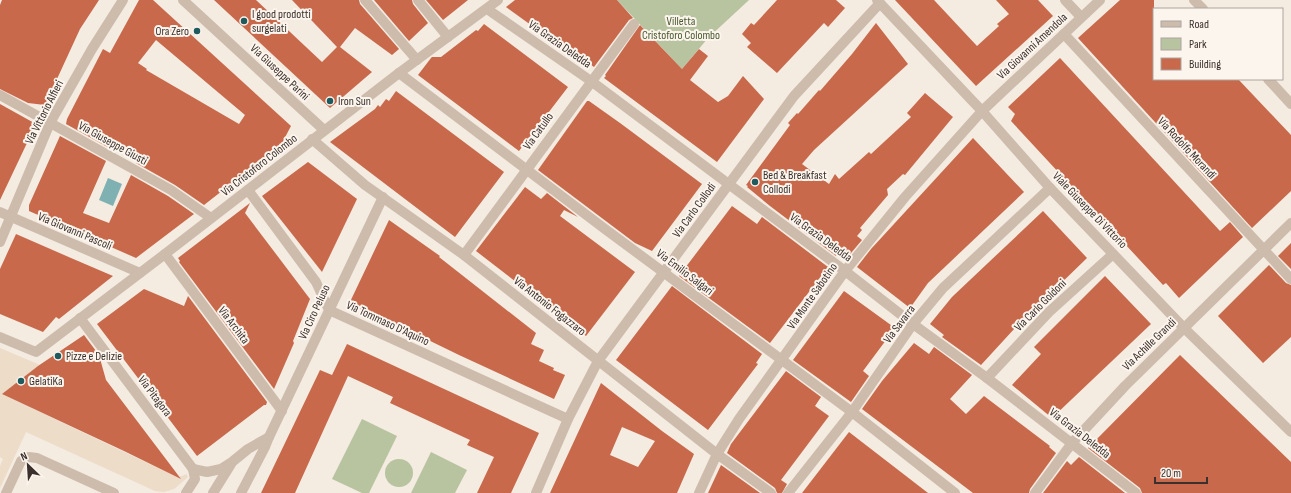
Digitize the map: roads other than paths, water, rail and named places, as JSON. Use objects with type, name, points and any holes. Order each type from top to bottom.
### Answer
[{"type":"street","name":"Via Vittorio Alfieri","points":[[0,242],[50,123],[92,49],[123,0]]},
{"type":"street","name":"Via Giuseppe Parini","points":[[183,0],[324,130]]},
{"type":"street","points":[[365,0],[416,60]]},
{"type":"street","points":[[418,0],[448,37]]},
{"type":"street","name":"Via Cristoforo Colombo","points":[[0,337],[36,352],[248,190],[312,139],[498,0]]},
{"type":"street","points":[[1065,0],[1081,17]]},
{"type":"street","name":"Via Giovanni Amendola","points":[[982,111],[1100,0]]},
{"type":"street","points":[[1194,0],[1202,8]]},
{"type":"street","name":"Viale Giuseppe Di Vittorio","points":[[878,2],[982,111],[1050,188],[1184,328],[1291,432]]},
{"type":"street","name":"Via Carlo Collodi","points":[[536,493],[568,419],[598,361],[794,96],[878,2]]},
{"type":"street","name":"Via Grazia Deledda","points":[[487,9],[591,81],[987,378],[1136,493]]},
{"type":"street","name":"Via Catullo","points":[[464,255],[634,24]]},
{"type":"street","name":"Via Rodolfo Morandi","points":[[1064,34],[1291,279]]},
{"type":"street","name":"Via Emilio Salgari","points":[[399,73],[526,170],[852,412],[954,493]]},
{"type":"street","points":[[1269,80],[1291,104]]},
{"type":"street","name":"Via Giuseppe Giusti","points":[[0,95],[171,190],[211,218]]},
{"type":"street","name":"Via Monte Sabotino","points":[[699,493],[717,454],[739,419],[845,271],[905,197],[982,111]]},
{"type":"street","name":"Via Antonio Fogazzaro","points":[[312,139],[365,185],[464,255],[717,454],[772,493]]},
{"type":"street","name":"Via Savarra","points":[[788,493],[852,412],[913,324],[943,288],[1050,188]]},
{"type":"street","name":"Via Tommaso D'Aquino","points":[[248,190],[316,282],[329,310],[568,419]]},
{"type":"street","name":"Via Ciro Peluso","points":[[241,493],[265,447],[384,197]]},
{"type":"street","name":"Via Giovanni Pascoli","points":[[0,212],[140,273]]},
{"type":"street","name":"Via Achille Grandi","points":[[1035,493],[1072,444],[1125,386],[1291,223]]},
{"type":"street","name":"Via Archita","points":[[165,254],[282,411]]},
{"type":"street","name":"Via Carlo Goldoni","points":[[987,378],[1049,312],[1113,254]]},
{"type":"street","name":"Via Pitagora","points":[[80,318],[193,469]]},
{"type":"street","points":[[186,493],[195,479],[193,469],[207,472],[220,469],[232,462],[248,449],[269,437]]},
{"type":"street","points":[[6,493],[21,461],[29,457],[37,458],[114,493]]},
{"type":"street","points":[[213,493],[232,462]]},
{"type":"water","points":[[108,178],[122,184],[113,206],[99,200]]},
{"type":"place","name":"I good prodotti surgelati","points":[[244,21]]},
{"type":"place","name":"Ora Zero","points":[[197,31]]},
{"type":"place","name":"Iron Sun","points":[[330,101]]},
{"type":"place","name":"Bed & Breakfast Collodi","points":[[755,182]]},
{"type":"place","name":"Pizze e Delizie","points":[[58,356]]},
{"type":"place","name":"GelatiKa","points":[[21,381]]},
{"type":"park label","name":"Villetta Cristoforo Colombo","points":[[681,28]]}]
